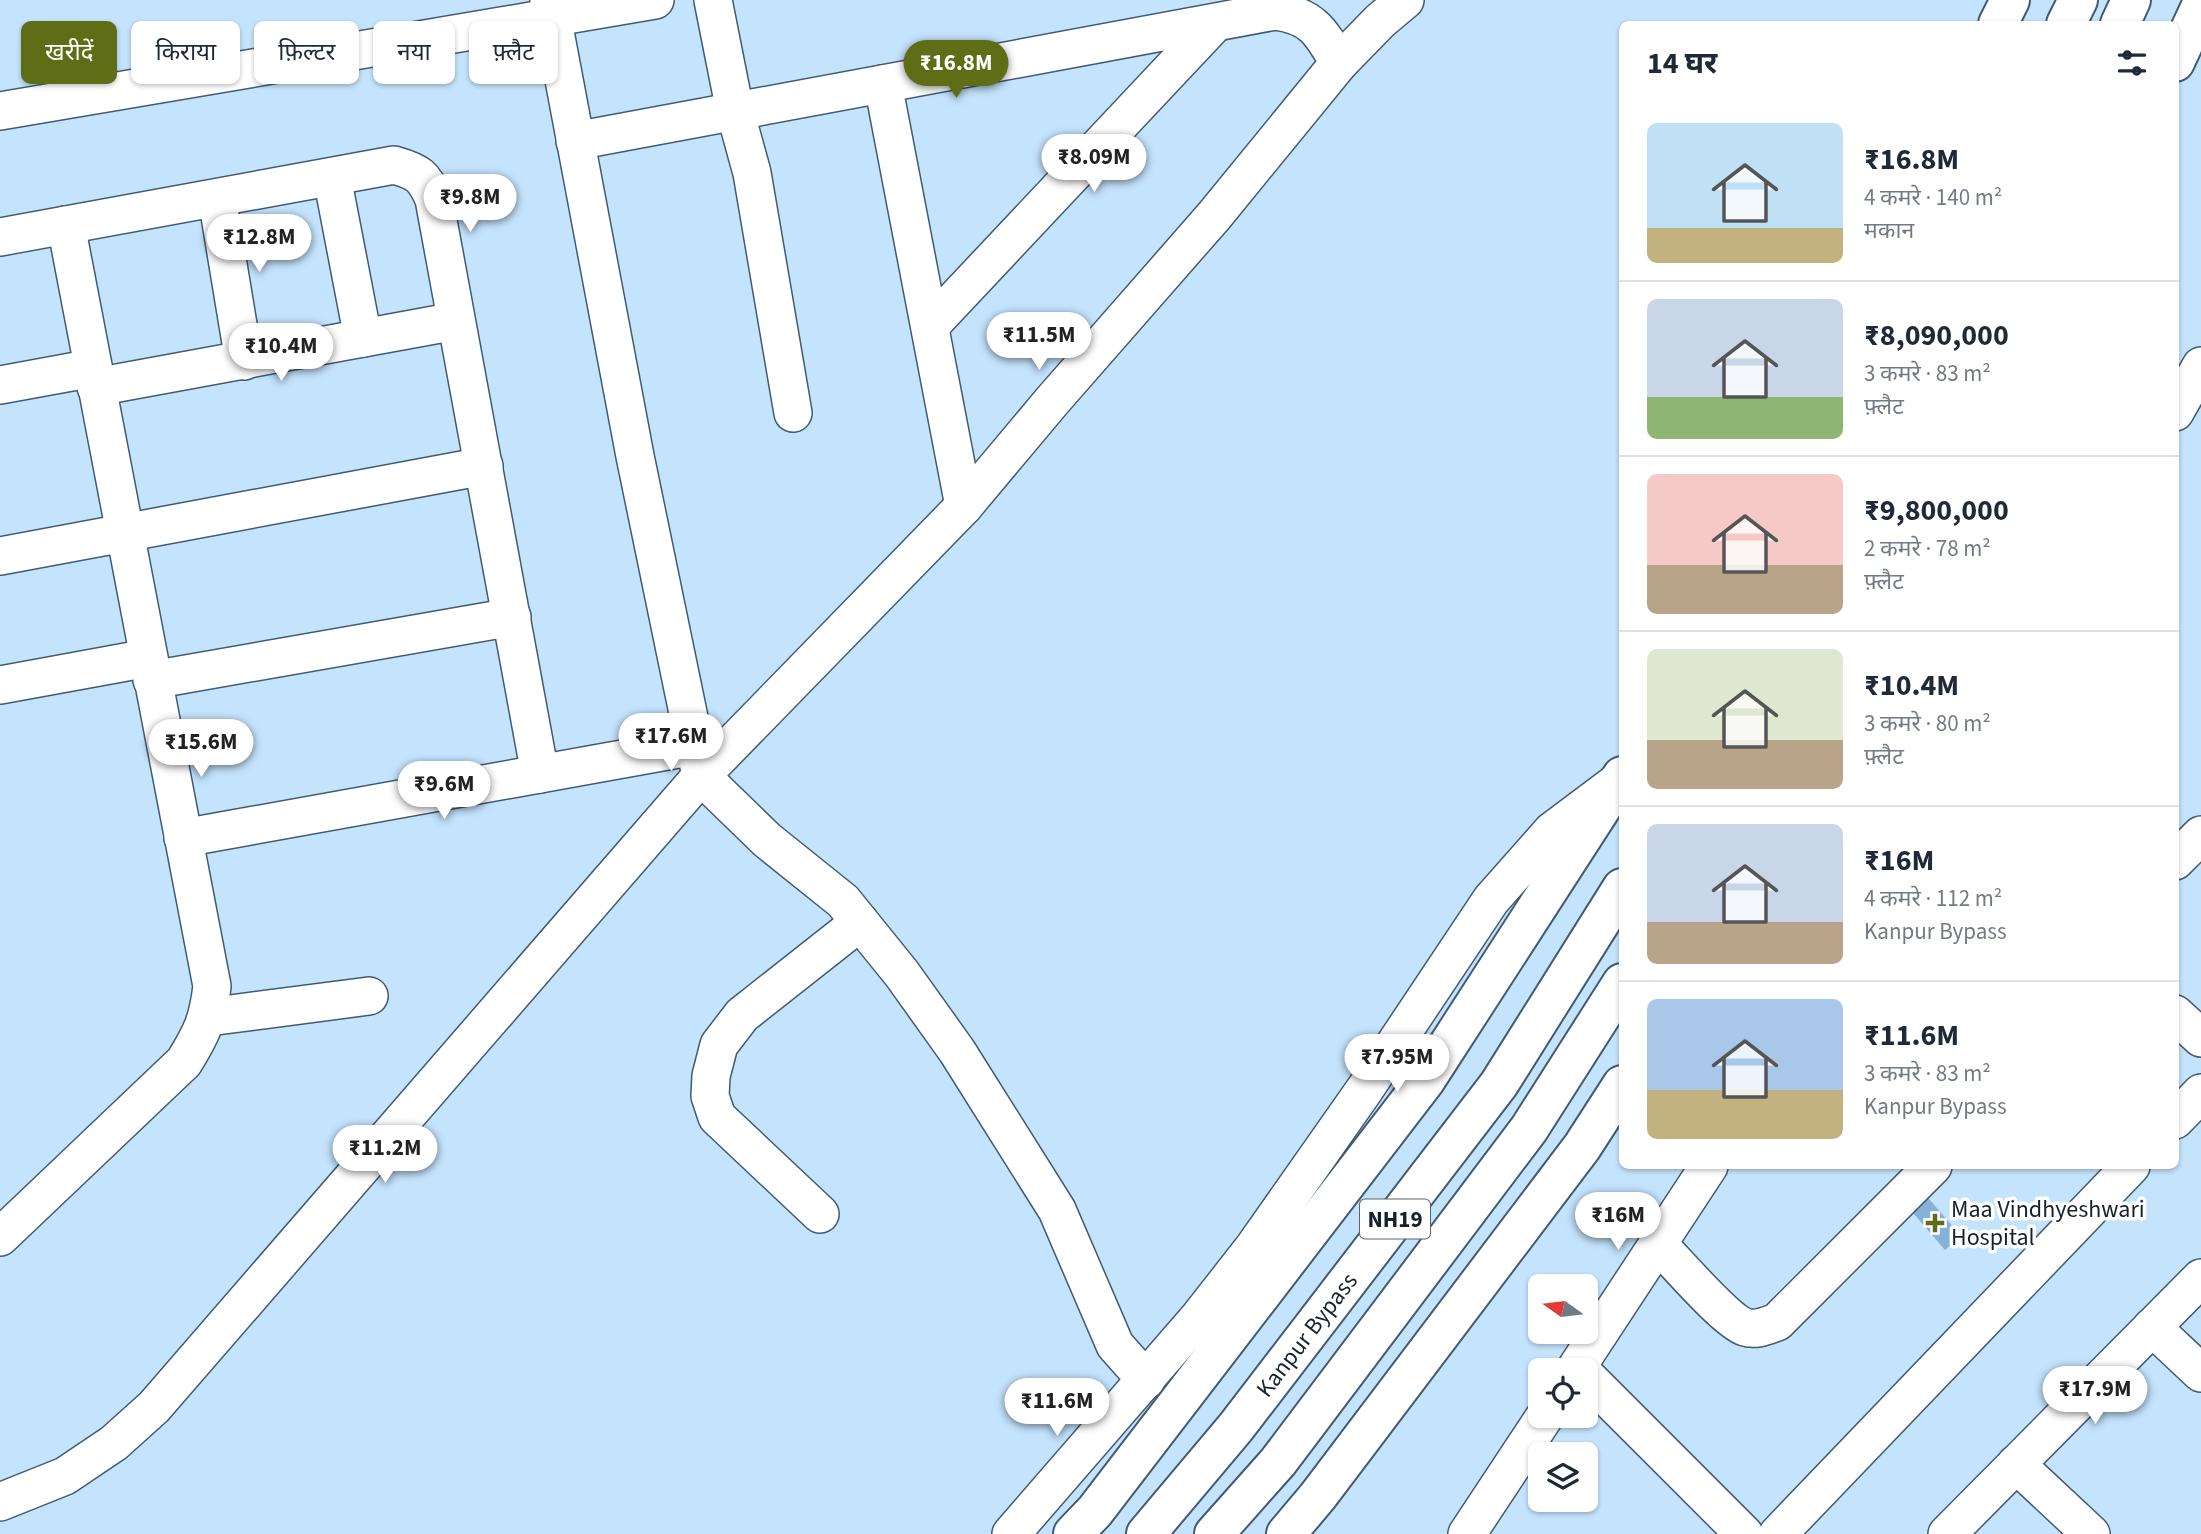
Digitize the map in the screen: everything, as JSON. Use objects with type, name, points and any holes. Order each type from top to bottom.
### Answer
[{"type":"main road","points":[[2000,21],[2010,0]]},
{"type":"main road","points":[[2068,21],[2078,0]]},
{"type":"main road","points":[[2121,21],[2131,0]]},
{"type":"main road","points":[[2179,53],[2201,6]]},
{"type":"main road","points":[[1073,1534],[1103,1500],[1425,1081],[1619,781]]},
{"type":"main road","name":"Kanpur Bypass","points":[[1146,1534],[1236,1427],[1499,1084],[1619,893]]},
{"type":"main road","name":"NH19","points":[[1214,1534],[1278,1462],[1530,1129],[1619,988]]},
{"type":"main road","points":[[1286,1534],[1318,1496],[1582,1147],[1619,1090]]},
{"type":"street","points":[[0,111],[550,10],[655,0]]},
{"type":"street","points":[[713,0],[735,111],[752,173],[793,413]]},
{"type":"street","points":[[0,1502],[65,1476],[114,1443],[154,1407],[698,761],[964,506],[1214,216],[1339,63],[1405,0]]},
{"type":"street","points":[[550,10],[635,456],[698,761],[767,840],[843,901],[902,974],[957,1051],[1057,1210],[1115,1345],[1146,1380]]},
{"type":"street","points":[[575,141],[1275,12],[1294,14],[1308,21],[1322,33],[1339,63]]},
{"type":"street","points":[[930,326],[1215,23]]},
{"type":"street","points":[[883,84],[964,506]]},
{"type":"street","points":[[0,237],[394,165],[412,170],[425,180],[434,199],[540,774]]},
{"type":"street","points":[[332,177],[363,338]]},
{"type":"street","points":[[217,198],[244,361]]},
{"type":"street","points":[[0,1237],[184,1062],[208,1017],[212,986],[66,225]]},
{"type":"street","points":[[0,385],[95,378],[244,361],[456,321]]},
{"type":"street","points":[[2179,405],[2201,366]]},
{"type":"street","points":[[0,556],[484,466]]},
{"type":"street","points":[[0,685],[150,669],[512,617]]},
{"type":"street","points":[[183,838],[540,774],[698,761]]},
{"type":"street","points":[[1011,1534],[1146,1380],[1254,1247],[1365,1089],[1492,900],[1552,831],[1619,780]]},
{"type":"street","points":[[820,1214],[717,1117],[710,1096],[711,1076],[719,1045],[742,1015],[860,922]]},
{"type":"street","points":[[208,1017],[369,996]]},
{"type":"street","points":[[2179,1018],[2201,1038]]},
{"type":"street","points":[[2179,1116],[2201,1093]]},
{"type":"street","points":[[1587,1358],[1708,1169]]},
{"type":"street","points":[[1658,1244],[1731,1319],[1746,1328],[1763,1327],[1777,1322],[1930,1169]]},
{"type":"street","points":[[1778,1534],[2128,1169]]},
{"type":"street","points":[[1947,1534],[2201,1278]]},
{"type":"street","points":[[2152,1327],[2201,1373]]},
{"type":"street","points":[[1598,1390],[1744,1534]]},
{"type":"street","points":[[1467,1534],[1537,1428]]},
{"type":"street","points":[[2017,1464],[2091,1534]]},
{"type":"building","points":[[1923,1192],[1961,1236],[1945,1250],[1907,1206]]},
{"type":"place","name":"Maa Vindhyeshwari Hospital","points":[[1935,1223]]}]
